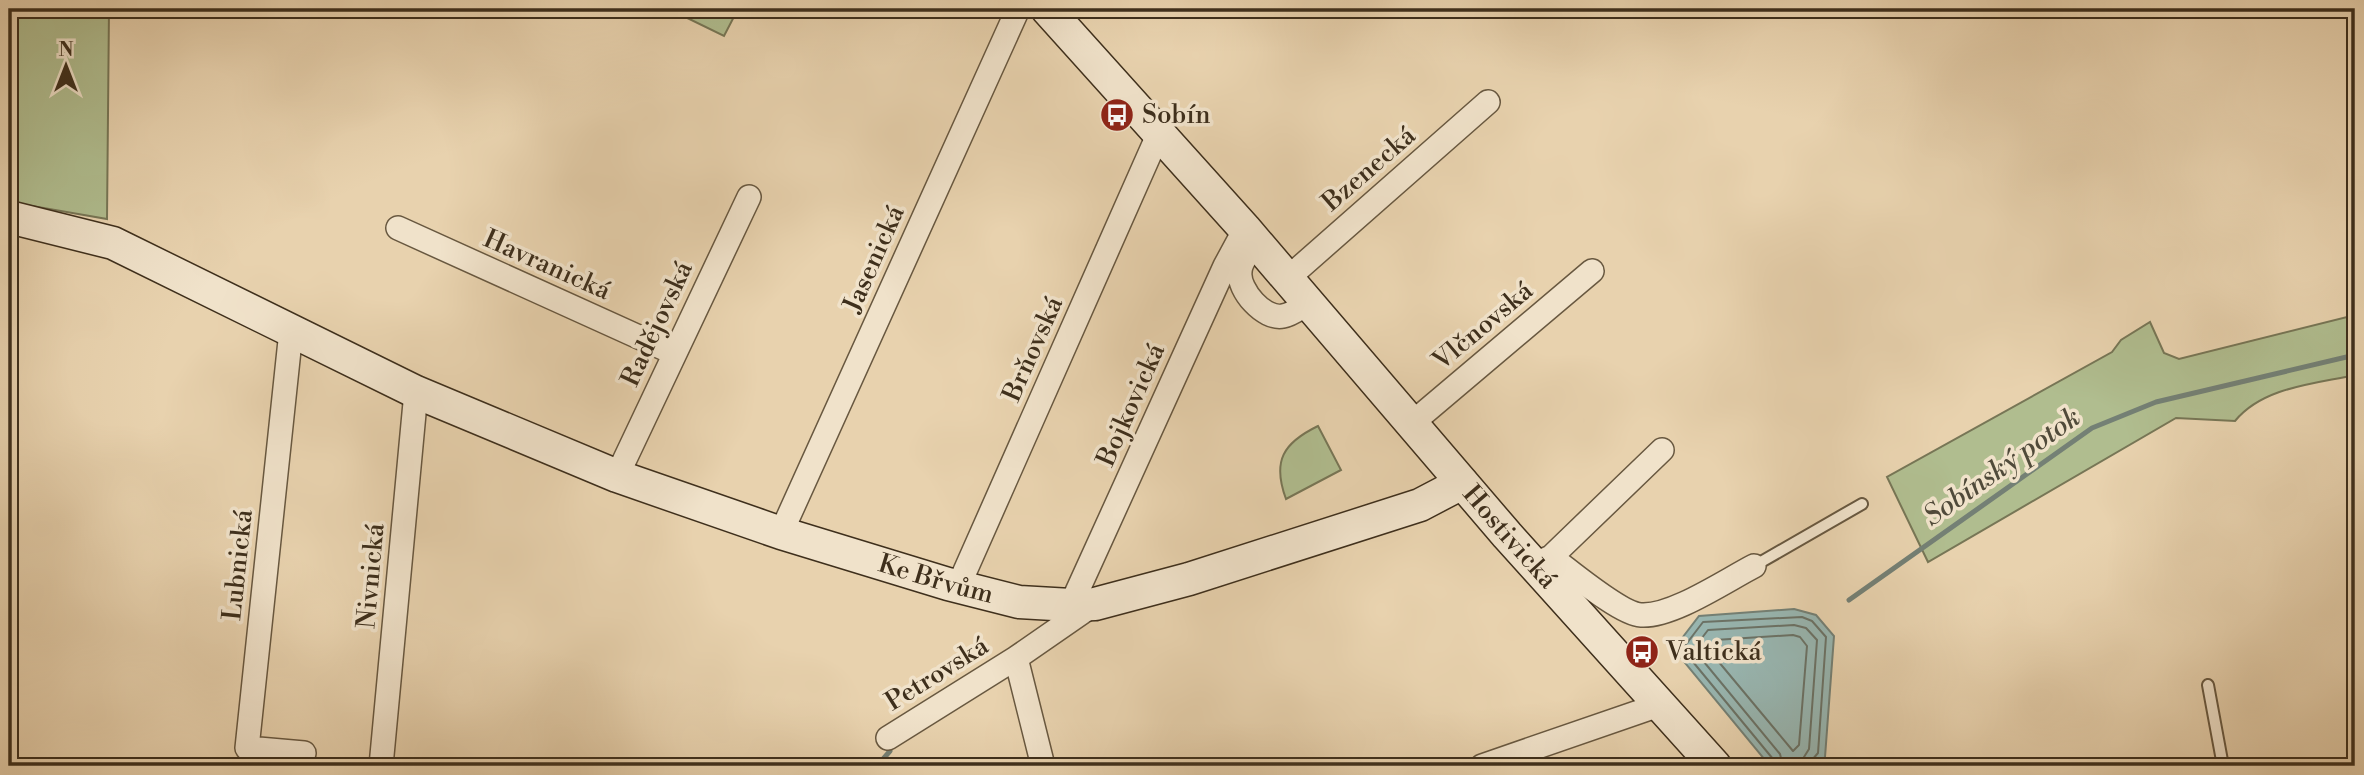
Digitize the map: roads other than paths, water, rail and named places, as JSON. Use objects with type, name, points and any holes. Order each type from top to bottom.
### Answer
[{"type":"street","name":"Jasenická","points":[[781,533],[1018,9]]},
{"type":"street","name":"Hostivická","points":[[1047,9],[1251,235],[1462,483],[1543,560],[1659,705],[1715,766]]},
{"type":"street","name":"Bzenecká","points":[[1288,278],[1488,102]]},
{"type":"street","name":"Brňovská","points":[[958,587],[1159,133]]},
{"type":"street","name":"Radějovská","points":[[617,476],[749,197]]},
{"type":"street","name":"Ke Břvům","points":[[9,217],[113,243],[416,392],[617,476],[781,533],[958,587],[1019,601],[1083,605],[1189,579],[1420,505],[1462,483]]},
{"type":"street","name":"Havranická","points":[[398,228],[674,353]]},
{"type":"street","points":[[1251,235],[1239,274],[1242,288],[1262,309],[1272,315],[1283,316],[1308,303]]},
{"type":"street","name":"Bojkovická","points":[[1083,605],[1225,266],[1251,235]]},
{"type":"street","name":"Vlčnovská","points":[[1411,424],[1592,271]]},
{"type":"street","name":"Lubnická","points":[[291,331],[247,748],[304,752]]},
{"type":"street","name":"Nivnická","points":[[381,766],[416,392]]},
{"type":"street","points":[[1543,560],[1662,450]]},
{"type":"street","name":"Hostivická","points":[[1543,560],[1615,604],[1639,615],[1669,611],[1754,566]]},
{"type":"street","name":"Petrovská","points":[[888,738],[1016,658],[1083,605]]},
{"type":"street","points":[[1016,658],[1043,766]]},
{"type":"street","points":[[1482,766],[1659,705]]},
{"type":"lane","points":[[1754,566],[1862,504]]},
{"type":"lane","points":[[2208,685],[2223,766]]},
{"type":"water","points":[[1794,609],[1816,615],[1834,636],[1825,757],[1815,766],[1770,766],[1676,652],[1676,646],[1699,616]]},
{"type":"waterway","name":"Sobínský potok","points":[[1849,600],[2092,428],[2156,402],[2355,355]]},
{"type":"waterway","points":[[877,766],[890,751]]},
{"type":"place","name":"Sobín","points":[[1117,115]]},
{"type":"place","name":"Valtická","points":[[1642,652]]}]
